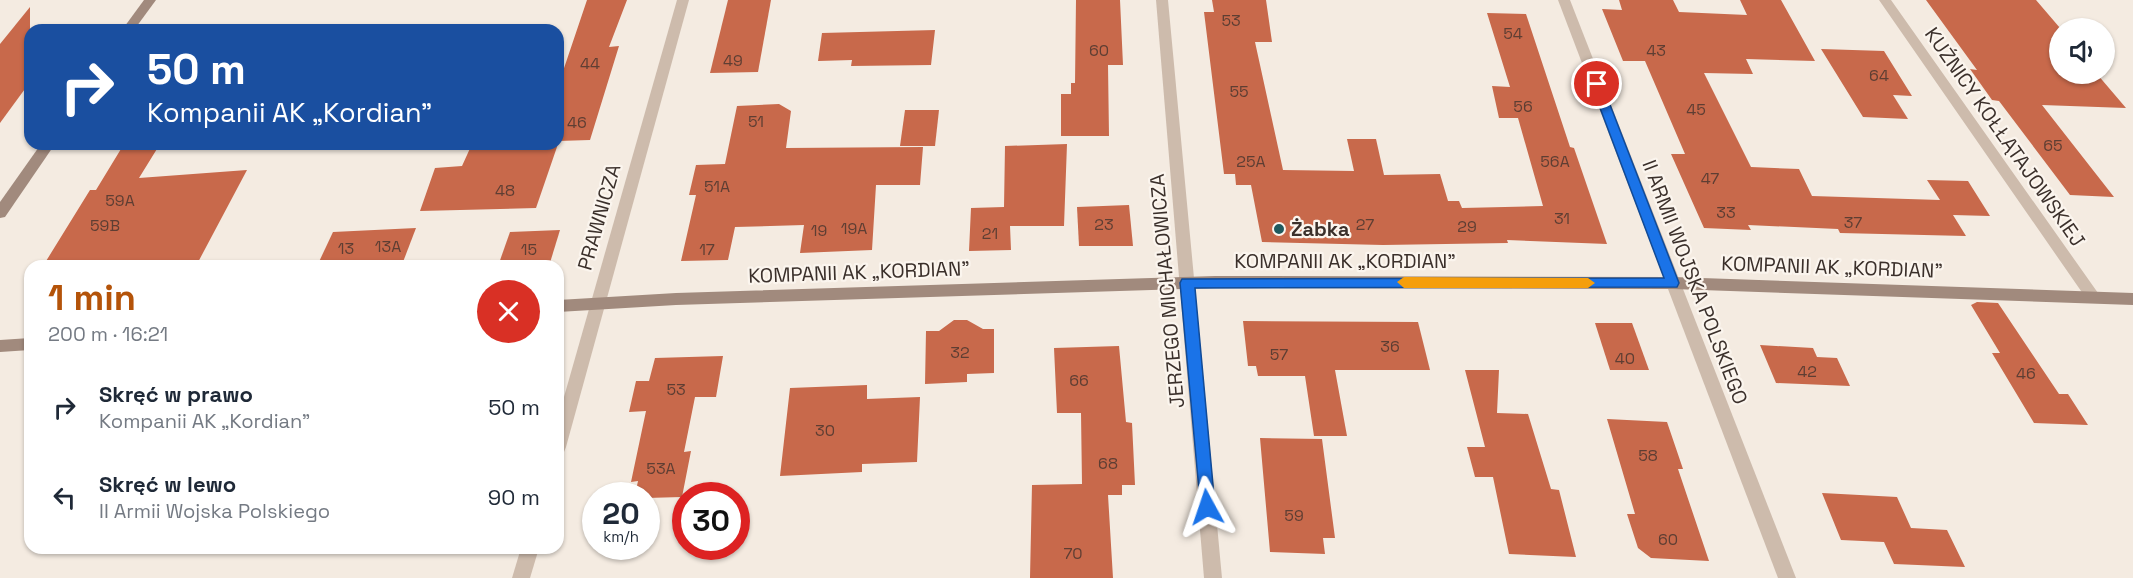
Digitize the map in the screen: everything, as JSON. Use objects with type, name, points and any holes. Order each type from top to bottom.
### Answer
[{"type":"street","points":[[132,24],[150,0]]},
{"type":"street","name":"PRAWNICZA","points":[[564,425],[683,0]]},
{"type":"street","name":"JERZEGO MICHAŁOWICZA","points":[[1162,0],[1213,578]]},
{"type":"street","name":"II ARMII WOJSKA POLSKIEGO","points":[[1564,0],[1787,578]]},
{"type":"street","name":"KUŹNICY KOŁŁĄTAJOWSKIEJ","points":[[1885,0],[2093,297]]},
{"type":"street","points":[[0,213],[44,150]]},
{"type":"street","name":"KOMPANII AK „KORDIAN”","points":[[564,306],[1187,283],[1672,283],[2133,298]]},
{"type":"street","points":[[0,346],[24,344]]},
{"type":"street","points":[[521,578],[528,554]]},
{"type":"building","points":[[587,0],[627,0],[609,47],[619,46],[590,140],[564,141],[564,68]]},
{"type":"building","points":[[728,0],[771,0],[758,72],[710,73]]},
{"type":"building","points":[[1076,0],[1120,0],[1123,65],[1108,65],[1109,136],[1061,136],[1061,94],[1071,94],[1071,83],[1075,83]]},
{"type":"building","points":[[1212,0],[1266,0],[1272,42],[1255,42],[1283,170],[1354,171],[1347,139],[1376,139],[1384,175],[1440,174],[1448,201],[1459,201],[1462,208],[1543,206],[1518,118],[1499,118],[1492,86],[1510,87],[1487,13],[1526,14],[1570,147],[1574,148],[1607,244],[1507,240],[1508,243],[1383,245],[1262,242],[1251,185],[1236,185],[1235,174],[1224,174],[1204,12],[1214,12]]},
{"type":"building","points":[[1619,0],[1673,0],[1679,12],[1747,15],[1740,0],[1781,0],[1815,61],[1746,59],[1753,74],[1704,73],[1751,167],[1799,169],[1812,196],[1940,200],[1927,180],[1968,181],[1990,216],[1953,215],[1966,236],[1840,233],[1838,229],[1748,225],[1751,230],[1704,228],[1671,154],[1685,154],[1645,61],[1623,61],[1602,9],[1622,10]]},
{"type":"building","points":[[1926,0],[2036,0],[2051,18],[2049,18],[2049,84],[2106,84],[2126,108],[2042,105],[2114,197],[2070,195],[1999,101],[1992,100],[1970,69],[1977,70]]},
{"type":"building","points":[[30,7],[30,24],[24,24],[24,90],[0,123],[0,44]]},
{"type":"building","points":[[935,30],[931,65],[851,66],[852,60],[818,61],[822,33]]},
{"type":"building","points":[[1821,49],[1884,51],[1912,96],[1893,95],[1908,119],[1863,117]]},
{"type":"building","points":[[779,104],[791,111],[786,148],[923,147],[920,185],[876,185],[872,250],[800,253],[804,225],[735,227],[728,260],[681,261],[696,195],[689,195],[696,165],[725,164],[737,106]]},
{"type":"building","points":[[905,110],[939,110],[935,146],[900,146]]},
{"type":"building","points":[[1067,144],[1064,226],[1010,226],[1011,250],[969,251],[971,208],[1004,207],[1005,146]]},
{"type":"building","points":[[120,150],[156,150],[139,178],[247,170],[199,260],[47,260],[90,190],[96,190]]},
{"type":"building","points":[[469,150],[556,150],[536,208],[420,211],[435,168],[462,166]]},
{"type":"building","points":[[1129,205],[1133,246],[1079,246],[1077,207]]},
{"type":"building","points":[[416,228],[404,260],[320,260],[333,232]]},
{"type":"building","points":[[560,230],[551,260],[500,260],[510,232]]},
{"type":"building","points":[[1977,302],[1998,303],[2059,394],[2068,394],[2088,425],[2034,423],[1992,353],[2000,353],[1971,305]]},
{"type":"building","points":[[954,320],[967,320],[983,329],[994,329],[994,373],[967,374],[967,382],[925,384],[926,331],[939,331]]},
{"type":"building","points":[[1243,321],[1418,322],[1430,370],[1335,370],[1347,436],[1314,436],[1305,376],[1258,376],[1256,366],[1248,366]]},
{"type":"building","points":[[1595,323],[1632,323],[1649,370],[1610,370]]},
{"type":"building","points":[[1760,345],[1813,348],[1817,357],[1837,358],[1850,386],[1776,383]]},
{"type":"building","points":[[1119,346],[1126,422],[1132,423],[1135,485],[1122,485],[1122,495],[1108,495],[1113,578],[1030,578],[1032,485],[1082,484],[1081,413],[1057,413],[1054,348]]},
{"type":"building","points":[[723,356],[716,397],[695,397],[684,452],[691,451],[685,482],[672,482],[672,497],[660,498],[660,482],[631,482],[646,411],[629,412],[636,381],[649,381],[655,358]]},
{"type":"building","points":[[1465,370],[1499,370],[1497,413],[1528,414],[1551,489],[1559,490],[1576,557],[1509,554],[1493,477],[1475,477],[1467,447],[1485,447]]},
{"type":"building","points":[[867,385],[867,399],[920,397],[917,462],[862,464],[862,472],[780,476],[790,388]]},
{"type":"building","points":[[1607,419],[1667,422],[1683,469],[1678,469],[1709,561],[1651,558],[1638,548],[1627,514],[1635,514]]},
{"type":"building","points":[[1260,438],[1322,439],[1335,538],[1323,538],[1325,554],[1270,552]]},
{"type":"building","points":[[1822,493],[1897,497],[1911,528],[1947,530],[1965,567],[1894,564],[1884,542],[1841,540]]},
{"type":"slow traffic","points":[[1404,282],[1588,283]]},
{"type":"place","name":"Żabka","points":[[1279,229]]},
{"type":"route","points":[[1207,507],[1187,283],[1672,283],[1597,84]]}]
